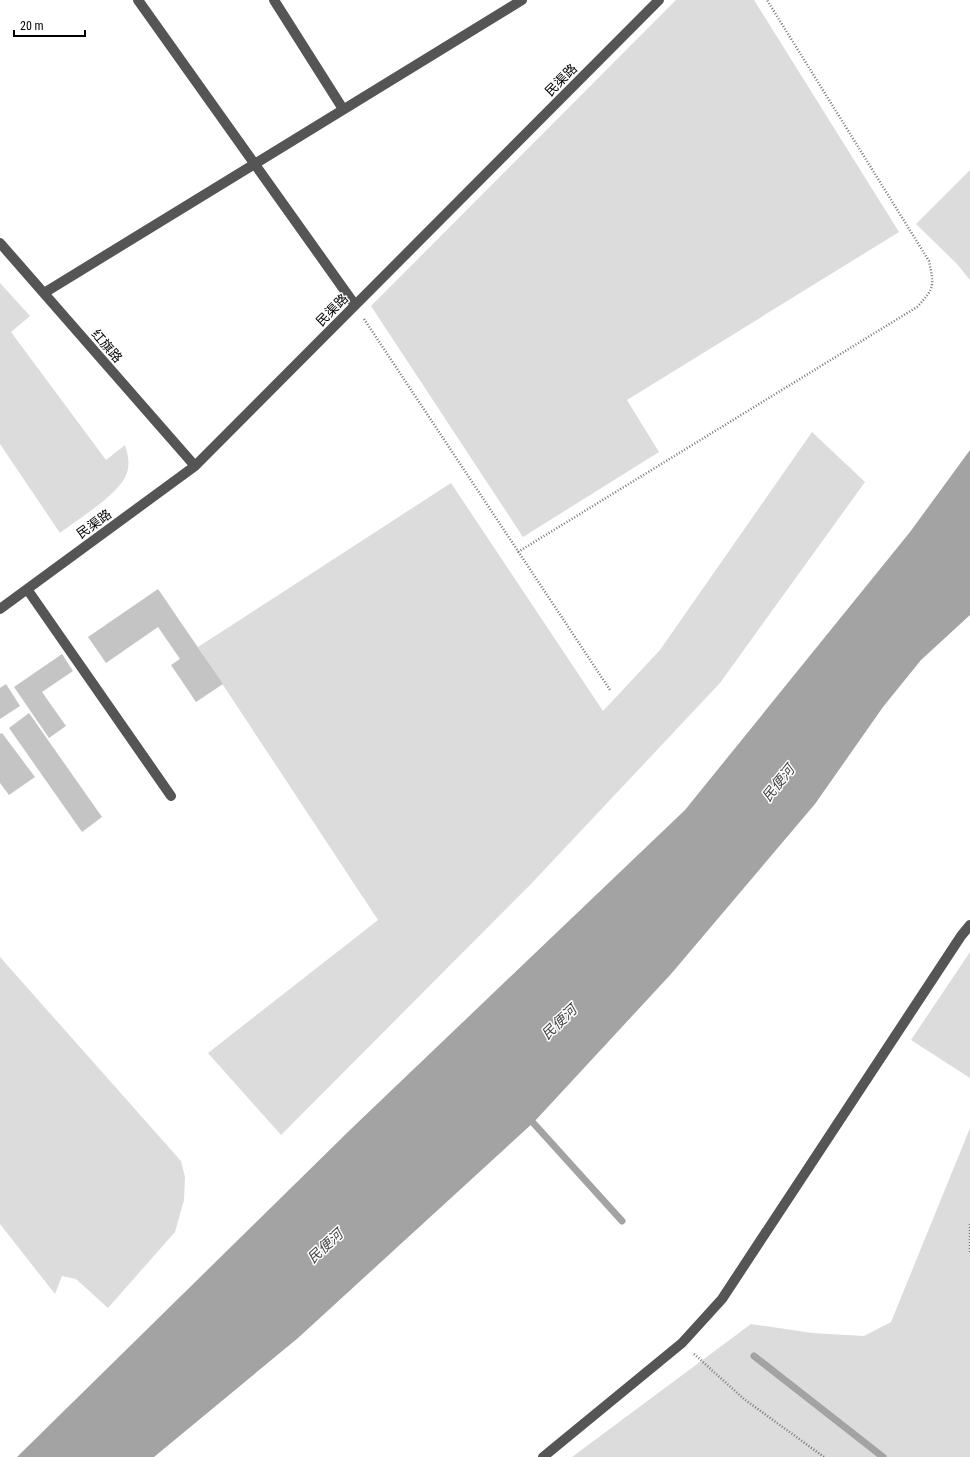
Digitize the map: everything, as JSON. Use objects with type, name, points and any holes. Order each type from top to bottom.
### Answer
[{"type":"street","points":[[138,0],[355,305]]},
{"type":"street","points":[[274,0],[343,109]]},
{"type":"street","points":[[44,293],[522,0]]},
{"type":"street","name":"民渠路","points":[[0,609],[195,466],[659,0]]},
{"type":"street","name":"红旗路","points":[[0,243],[195,466]]},
{"type":"street","points":[[27,589],[171,796]]},
{"type":"street","points":[[544,1457],[682,1343],[722,1298],[956,942],[970,925]]},
{"type":"path","points":[[518,552],[917,307],[930,294],[932,280],[929,261],[767,0]]},
{"type":"path","points":[[355,305],[610,690]]},
{"type":"path","points":[[970,1224],[970,1252]]},
{"type":"path","points":[[682,1343],[744,1399],[824,1457]]},
{"type":"shaded area","points":[[676,0],[754,0],[899,232],[627,400],[659,452],[523,537],[371,306]]},
{"type":"shaded area","points":[[970,170],[970,280],[957,264],[916,224]]},
{"type":"shaded area","points":[[0,283],[30,316],[11,332],[106,460],[125,445],[127,452],[128,469],[123,481],[98,506],[60,533],[0,444]]},
{"type":"shaded area","points":[[812,432],[865,482],[720,683],[531,884],[281,1135],[208,1053],[378,920],[198,647],[451,483],[603,711],[660,650]]},
{"type":"shaded area","points":[[970,952],[970,1078],[911,1040]]},
{"type":"shaded area","points":[[0,957],[181,1161],[185,1177],[184,1200],[175,1232],[108,1308],[76,1279],[62,1276],[55,1294],[0,1224]]},
{"type":"shaded area","points":[[970,1128],[970,1457],[572,1457],[751,1324],[812,1333],[864,1336],[891,1322]]},
{"type":"water","name":"民便河","points":[[970,450],[970,615],[921,660],[883,707],[815,804],[671,974],[534,1122],[298,1338],[154,1457],[17,1457],[352,1128],[685,810],[910,532]]},
{"type":"building","points":[[158,589],[223,684],[196,702],[171,665],[180,659],[158,627],[106,663],[88,637]]},
{"type":"building","points":[[62,654],[73,671],[42,692],[66,726],[49,738],[14,687]]},
{"type":"building","points":[[6,684],[20,706],[0,719],[0,688]]},
{"type":"building","points":[[29,713],[102,817],[82,832],[9,728]]},
{"type":"building","points":[[2,733],[35,777],[9,795],[0,783],[0,734]]},
{"type":"waterway","points":[[527,1116],[622,1221]]},
{"type":"waterway","points":[[754,1356],[883,1457]]}]
